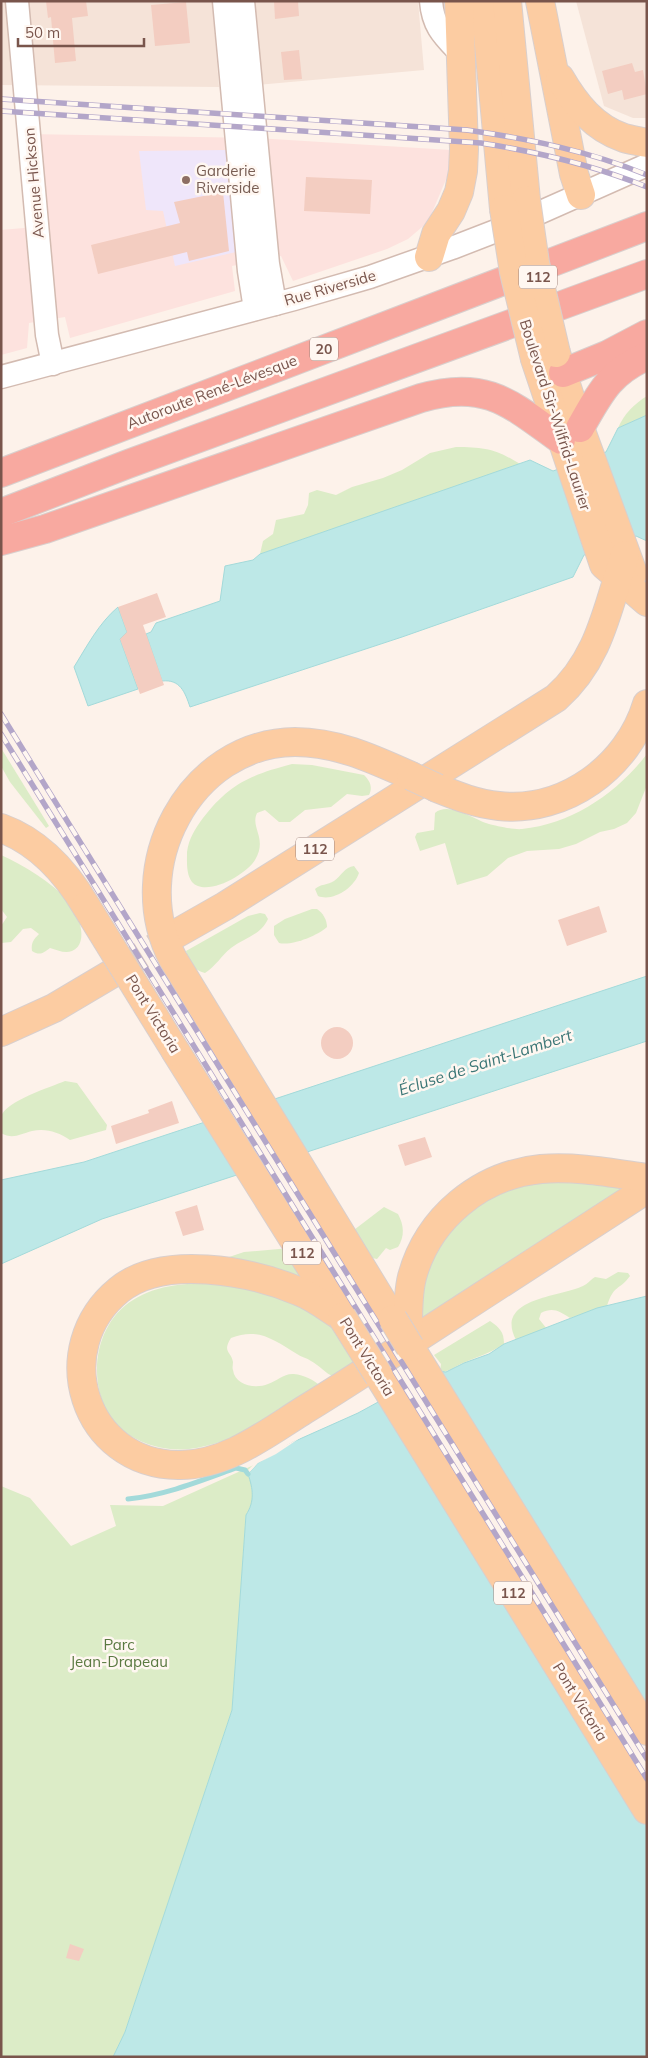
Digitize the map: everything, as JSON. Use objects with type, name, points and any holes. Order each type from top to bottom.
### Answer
[{"type":"highway","name":"Autoroute René-Lévesque","points":[[1,473],[647,226]]},
{"type":"highway","points":[[1,513],[69,486],[647,274]]},
{"type":"highway","points":[[551,362],[591,362],[647,334]]},
{"type":"highway","points":[[1,541],[45,529],[443,392],[473,392],[502,400],[575,446],[598,394],[609,380],[623,368],[647,356]]},
{"type":"main road","points":[[430,256],[436,234],[455,202],[463,171],[464,149],[459,1]]},
{"type":"main road","name":"Boulevard Sir-Wilfrid-Laurier","points":[[485,1],[515,205],[535,263],[551,362],[575,446],[614,559],[646,603]]},
{"type":"main road","name":"Boulevard Sir-Wilfrid-Laurier","points":[[507,1],[515,205]]},
{"type":"main road","points":[[540,1],[574,174],[581,195]]},
{"type":"main road","points":[[553,67],[574,100],[593,120],[616,135],[647,143]]},
{"type":"main road","name":"112","points":[[174,935],[556,698],[572,683],[586,665],[599,637],[608,608],[614,559]]},
{"type":"main road","name":"112","points":[[647,704],[633,736],[616,759],[592,780],[562,797],[532,805],[499,806],[471,800],[437,788],[363,755],[334,746],[321,744],[281,744],[254,749],[228,761],[204,780],[184,803],[169,829],[160,860],[156,891],[158,920],[173,959],[214,1028],[409,1336],[647,1731]]},
{"type":"main road","name":"Pont Victoria","points":[[1,828],[35,846],[51,859],[73,885],[647,1810]]},
{"type":"main road","points":[[1,1032],[54,1008],[118,970]]},
{"type":"main road","points":[[409,1336],[412,1278],[422,1249],[446,1214],[481,1188],[511,1175],[541,1169],[569,1169],[646,1181]]},
{"type":"main road","points":[[342,1317],[297,1290],[261,1278],[215,1271],[168,1271],[153,1274],[128,1284],[111,1297],[90,1326],[82,1356],[82,1378],[92,1416],[107,1437],[117,1445],[151,1462],[189,1465],[202,1463],[229,1454],[258,1439],[319,1401],[646,1181]]},
{"type":"street","name":"Avenue Hickson","points":[[17,1],[47,335],[53,364]]},
{"type":"street","points":[[224,1],[249,271],[265,307]]},
{"type":"street","points":[[243,1],[268,264],[265,307]]},
{"type":"street","points":[[432,10],[440,32],[461,54]]},
{"type":"street","name":"Rue Riverside","points":[[1,377],[344,285],[430,256],[521,221],[647,165]]},
{"type":"shaded area","points":[[1,1],[212,1],[219,87],[1,85]]},
{"type":"shaded area","points":[[249,1],[418,1],[424,70],[257,85]]},
{"type":"shaded area","points":[[576,1],[647,1],[647,118],[633,118],[604,106]]},
{"type":"shaded area","points":[[27,134],[256,138],[451,150],[450,170],[428,222],[408,239],[387,249],[293,281],[281,256],[232,266],[235,291],[70,338],[65,317],[29,323],[27,348],[1,355],[1,230],[35,227]]},
{"type":"shaded area","name":"Garderie Riverside","points":[[227,150],[236,252],[175,266],[163,211],[146,210],[139,151]]},
{"type":"green space","points":[[647,396],[647,415],[618,428],[630,410]]},
{"type":"green space","points":[[456,447],[490,450],[520,464],[260,554],[263,541],[273,534],[276,520],[304,514],[308,505],[309,493],[317,490],[336,495],[352,487],[402,470],[430,453]]},
{"type":"green space","points":[[1,748],[49,826],[46,828],[10,782],[1,766]]},
{"type":"green space","points":[[647,754],[647,785],[636,813],[627,823],[614,829],[600,832],[576,844],[559,849],[527,851],[508,858],[487,876],[457,885],[445,843],[420,851],[415,837],[417,833],[434,830],[435,813],[441,810],[447,809],[462,812],[483,822],[506,828],[519,829],[540,826],[576,813],[607,794]]},
{"type":"green space","points":[[292,764],[312,765],[364,775],[370,784],[369,795],[347,794],[331,807],[305,810],[290,822],[279,822],[265,810],[257,813],[255,818],[260,845],[259,852],[251,866],[244,872],[216,886],[198,886],[192,882],[187,868],[188,847],[195,830],[213,806],[232,788],[242,782],[265,772]]},
{"type":"green space","points":[[1,855],[36,874],[68,900],[75,911],[80,926],[81,941],[78,947],[69,952],[50,948],[41,953],[35,953],[32,951],[32,944],[39,934],[31,928],[23,929],[11,942],[1,943],[1,926],[7,917],[1,909]]},
{"type":"green space","points":[[354,866],[359,873],[353,884],[336,895],[330,897],[318,896],[315,889],[334,881],[346,870]]},
{"type":"green space","points":[[317,909],[321,913],[327,927],[317,934],[304,939],[291,943],[279,943],[274,935],[274,926],[285,919]]},
{"type":"green space","points":[[260,913],[265,914],[268,919],[261,929],[231,948],[209,970],[205,973],[192,965],[186,951],[248,916]]},
{"type":"green space","points":[[65,1081],[77,1083],[107,1125],[106,1130],[70,1140],[47,1130],[37,1130],[13,1136],[1,1133],[1,1117],[4,1111],[11,1105],[29,1095]]},
{"type":"green space","points":[[554,1180],[631,1187],[418,1324],[427,1263],[463,1213],[512,1187]]},
{"type":"green space","points":[[384,1207],[398,1214],[402,1222],[403,1235],[398,1247],[390,1250],[386,1248],[377,1259],[372,1258],[369,1252],[350,1233]]},
{"type":"green space","points":[[290,1248],[316,1289],[263,1265],[226,1258],[244,1252]]},
{"type":"green space","points":[[618,1272],[628,1273],[630,1276],[614,1291],[607,1306],[570,1318],[556,1311],[545,1311],[541,1313],[539,1319],[547,1329],[516,1340],[512,1326],[514,1315],[521,1307],[533,1301],[583,1286],[595,1277],[606,1279]]},
{"type":"green space","points":[[217,1283],[276,1293],[329,1322],[361,1361],[334,1377],[309,1360],[266,1337],[249,1334],[231,1338],[227,1349],[232,1358],[235,1375],[242,1383],[258,1386],[294,1374],[309,1378],[322,1387],[258,1425],[207,1446],[189,1449],[167,1449],[136,1439],[126,1433],[111,1418],[103,1403],[99,1387],[98,1354],[110,1323],[120,1310],[133,1300],[153,1291],[185,1284]]},
{"type":"green space","points":[[490,1321],[501,1331],[504,1344],[449,1370],[440,1372],[441,1364],[434,1355]]},
{"type":"green space","name":"Parc Jean-Drapeau","points":[[258,1463],[251,1483],[253,1501],[246,1516],[232,1710],[125,2032],[113,2057],[1,2057],[1,1486],[30,1498],[71,1546],[116,1526],[110,1505],[163,1506]]},
{"type":"water","points":[[647,415],[647,541],[636,536],[584,555],[573,577],[402,637],[190,707],[184,692],[177,684],[162,681],[146,634],[151,632],[156,623],[220,601],[225,566],[253,560],[260,554],[530,460],[553,471],[606,452],[618,428]]},
{"type":"water","points":[[118,607],[127,632],[120,639],[138,689],[88,706],[74,667],[99,627]]},
{"type":"water","name":"Écluse de Saint-Lambert","points":[[647,976],[647,1041],[102,1219],[1,1264],[1,1180],[84,1162]]},
{"type":"water","points":[[647,1296],[647,2057],[113,2057],[125,2032],[232,1710],[246,1515],[251,1505],[252,1495],[248,1474],[258,1463],[293,1442],[358,1413],[435,1371],[446,1372],[489,1354],[504,1344],[597,1308]]},
{"type":"pier","points":[[267,1098],[303,1157],[245,1176],[209,1118]]},
{"type":"pier","points":[[425,1373],[647,1715],[647,1821],[384,1396]]},
{"type":"pier","points":[[303,1436],[276,1454],[258,1463],[246,1476],[246,1472],[257,1461]]},
{"type":"building","points":[[46,1],[86,1],[88,16],[72,18],[76,61],[55,63],[51,17],[48,18]]},
{"type":"building","points":[[274,1],[298,1],[299,16],[275,19]]},
{"type":"building","points":[[186,2],[190,43],[155,46],[151,5]]},
{"type":"building","points":[[299,50],[302,79],[284,80],[281,52]]},
{"type":"building","points":[[632,63],[635,72],[643,70],[647,94],[624,100],[622,90],[608,94],[602,71]]},
{"type":"building","points":[[306,177],[372,180],[370,214],[304,211]]},
{"type":"building","points":[[223,192],[229,251],[189,261],[187,252],[98,274],[91,245],[180,223],[174,202]]},
{"type":"building","points":[[157,593],[166,617],[143,625],[164,685],[140,694],[120,639],[127,632],[118,607]]},
{"type":"building","points":[[599,906],[607,932],[567,946],[558,920]]},
{"type":"building","points":[[337,1027],[343,1028],[348,1032],[352,1037],[352,1049],[348,1054],[343,1058],[337,1059],[331,1058],[326,1054],[322,1049],[321,1043],[322,1037],[326,1032],[331,1028]]},
{"type":"building","points":[[172,1101],[179,1123],[116,1144],[111,1126],[149,1113],[148,1110]]},
{"type":"building","points":[[425,1137],[432,1157],[405,1166],[398,1145]]},
{"type":"building","points":[[197,1205],[204,1230],[183,1236],[175,1212]]},
{"type":"building","points":[[70,1944],[84,1949],[79,1961],[66,1958]]},
{"type":"waterway","points":[[128,1499],[169,1491],[236,1468],[245,1470],[248,1474]]},
{"type":"tunnel","points":[[118,970],[174,935]]},
{"type":"railway","points":[[1,99],[467,130],[513,137],[558,147],[603,159],[647,175]]},
{"type":"railway","points":[[1,111],[481,143],[565,160],[647,187]]},
{"type":"railway","points":[[1,714],[647,1759]]},
{"type":"railway","points":[[1,734],[647,1779]]},
{"type":"place","name":"Garderie Riverside","points":[[186,180]]}]
